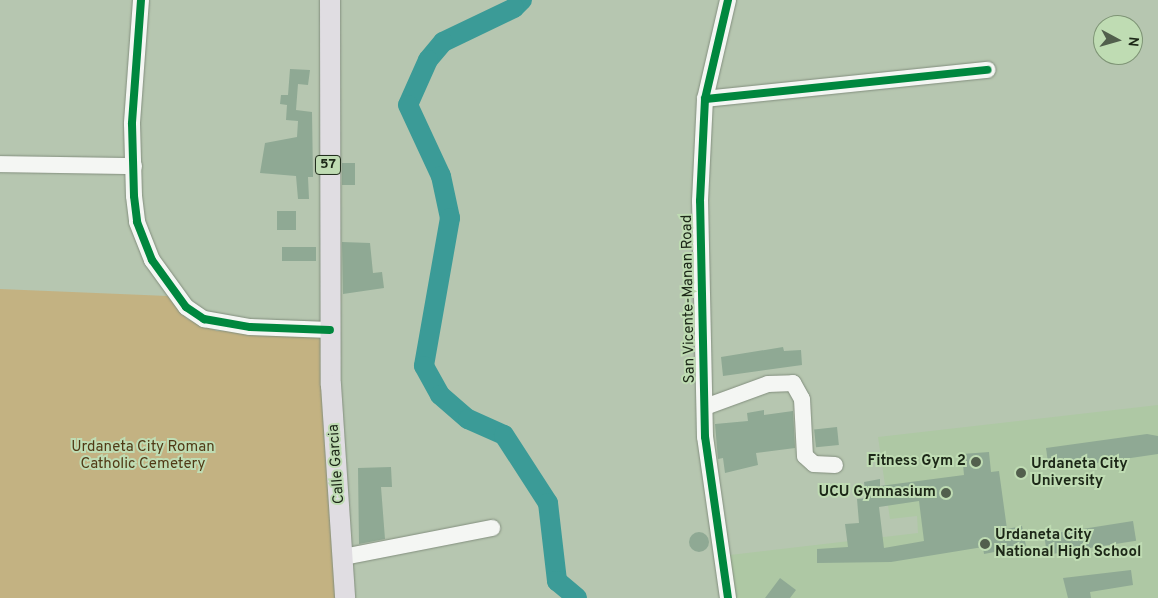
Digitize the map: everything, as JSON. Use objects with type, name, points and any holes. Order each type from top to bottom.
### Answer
[{"type":"main road","name":"57","points":[[330,0],[330,330]]},
{"type":"main road","name":"Calle Garcia","points":[[330,330],[345,598]]},
{"type":"street","points":[[141,0],[132,124],[137,222],[152,260],[186,307],[222,324],[330,330]]},
{"type":"street","name":"San Vicente-Manan Road","points":[[728,0],[705,99],[700,201],[705,407],[709,473],[728,598]]},
{"type":"street","points":[[705,99],[988,70]]},
{"type":"street","points":[[0,164],[134,166]]},
{"type":"street","points":[[705,407],[768,384],[793,383],[802,399],[805,456],[814,464],[835,465]]},
{"type":"street","points":[[343,557],[492,528]]},
{"type":"shaded area","points":[[1158,405],[1158,598],[734,598],[730,555],[918,533],[917,516],[890,519],[878,437]]},
{"type":"green space","name":"Urdaneta City Roman Catholic Cemetery","points":[[0,289],[168,296],[187,319],[217,331],[307,331],[321,336],[337,598],[0,598]]},
{"type":"building","points":[[290,69],[310,70],[308,85],[298,84],[296,110],[312,112],[313,177],[308,177],[309,199],[298,199],[296,176],[260,173],[265,143],[297,137],[298,121],[286,120],[287,105],[280,104],[281,95],[288,95]]},
{"type":"building","points":[[342,163],[355,163],[355,185],[342,185]]},
{"type":"building","points":[[277,211],[296,211],[296,230],[277,230]]},
{"type":"building","points":[[342,242],[370,243],[373,273],[382,272],[384,288],[343,294]]},
{"type":"building","points":[[282,247],[316,247],[316,261],[282,261]]},
{"type":"building","points":[[783,347],[784,351],[801,350],[802,365],[723,376],[721,357]]},
{"type":"building","points":[[764,410],[764,415],[793,411],[795,448],[756,453],[758,465],[725,473],[723,458],[718,459],[715,424],[748,421],[747,413]]},
{"type":"building","points":[[837,427],[839,445],[816,447],[814,429]]},
{"type":"building","points":[[1147,434],[1158,436],[1158,454],[1049,470],[1046,448]]},
{"type":"building","points":[[989,452],[991,472],[999,471],[1007,529],[1022,526],[1026,546],[984,554],[983,547],[891,562],[817,563],[817,549],[848,547],[845,524],[859,523],[857,499],[866,498],[864,482],[880,479],[880,486],[964,475],[962,454]],"holes":[[[919,501],[924,541],[884,548],[879,507]]]},
{"type":"building","points":[[391,467],[392,487],[381,487],[385,539],[359,544],[358,468]]},
{"type":"building","points":[[1133,521],[1136,541],[1047,555],[1044,535]]},
{"type":"building","points":[[699,532],[706,535],[709,542],[706,549],[699,552],[692,549],[689,542],[692,535]]},
{"type":"building","points":[[1131,570],[1133,585],[1090,592],[1091,598],[1068,598],[1063,578]]},
{"type":"building","points":[[780,578],[796,590],[790,598],[765,598]]},
{"type":"waterway","points":[[522,0],[514,8],[443,42],[428,60],[408,105],[441,176],[450,218],[424,366],[440,395],[468,419],[504,435],[548,503],[557,581],[577,598]]},
{"type":"cycle path","points":[[141,0],[132,124],[134,196],[137,222],[152,260],[186,307],[204,319],[250,327],[330,330]]},
{"type":"cycle path","points":[[728,0],[705,99],[700,201],[705,437],[728,598]]},
{"type":"cycle path","points":[[705,99],[988,70]]},
{"type":"place","name":"Fitness Gym 2","points":[[976,462]]},
{"type":"place","name":"Urdaneta City University","points":[[1021,473]]},
{"type":"place","name":"UCU Gymnasium","points":[[946,493]]},
{"type":"place","name":"Urdaneta City National High School","points":[[985,544]]}]
